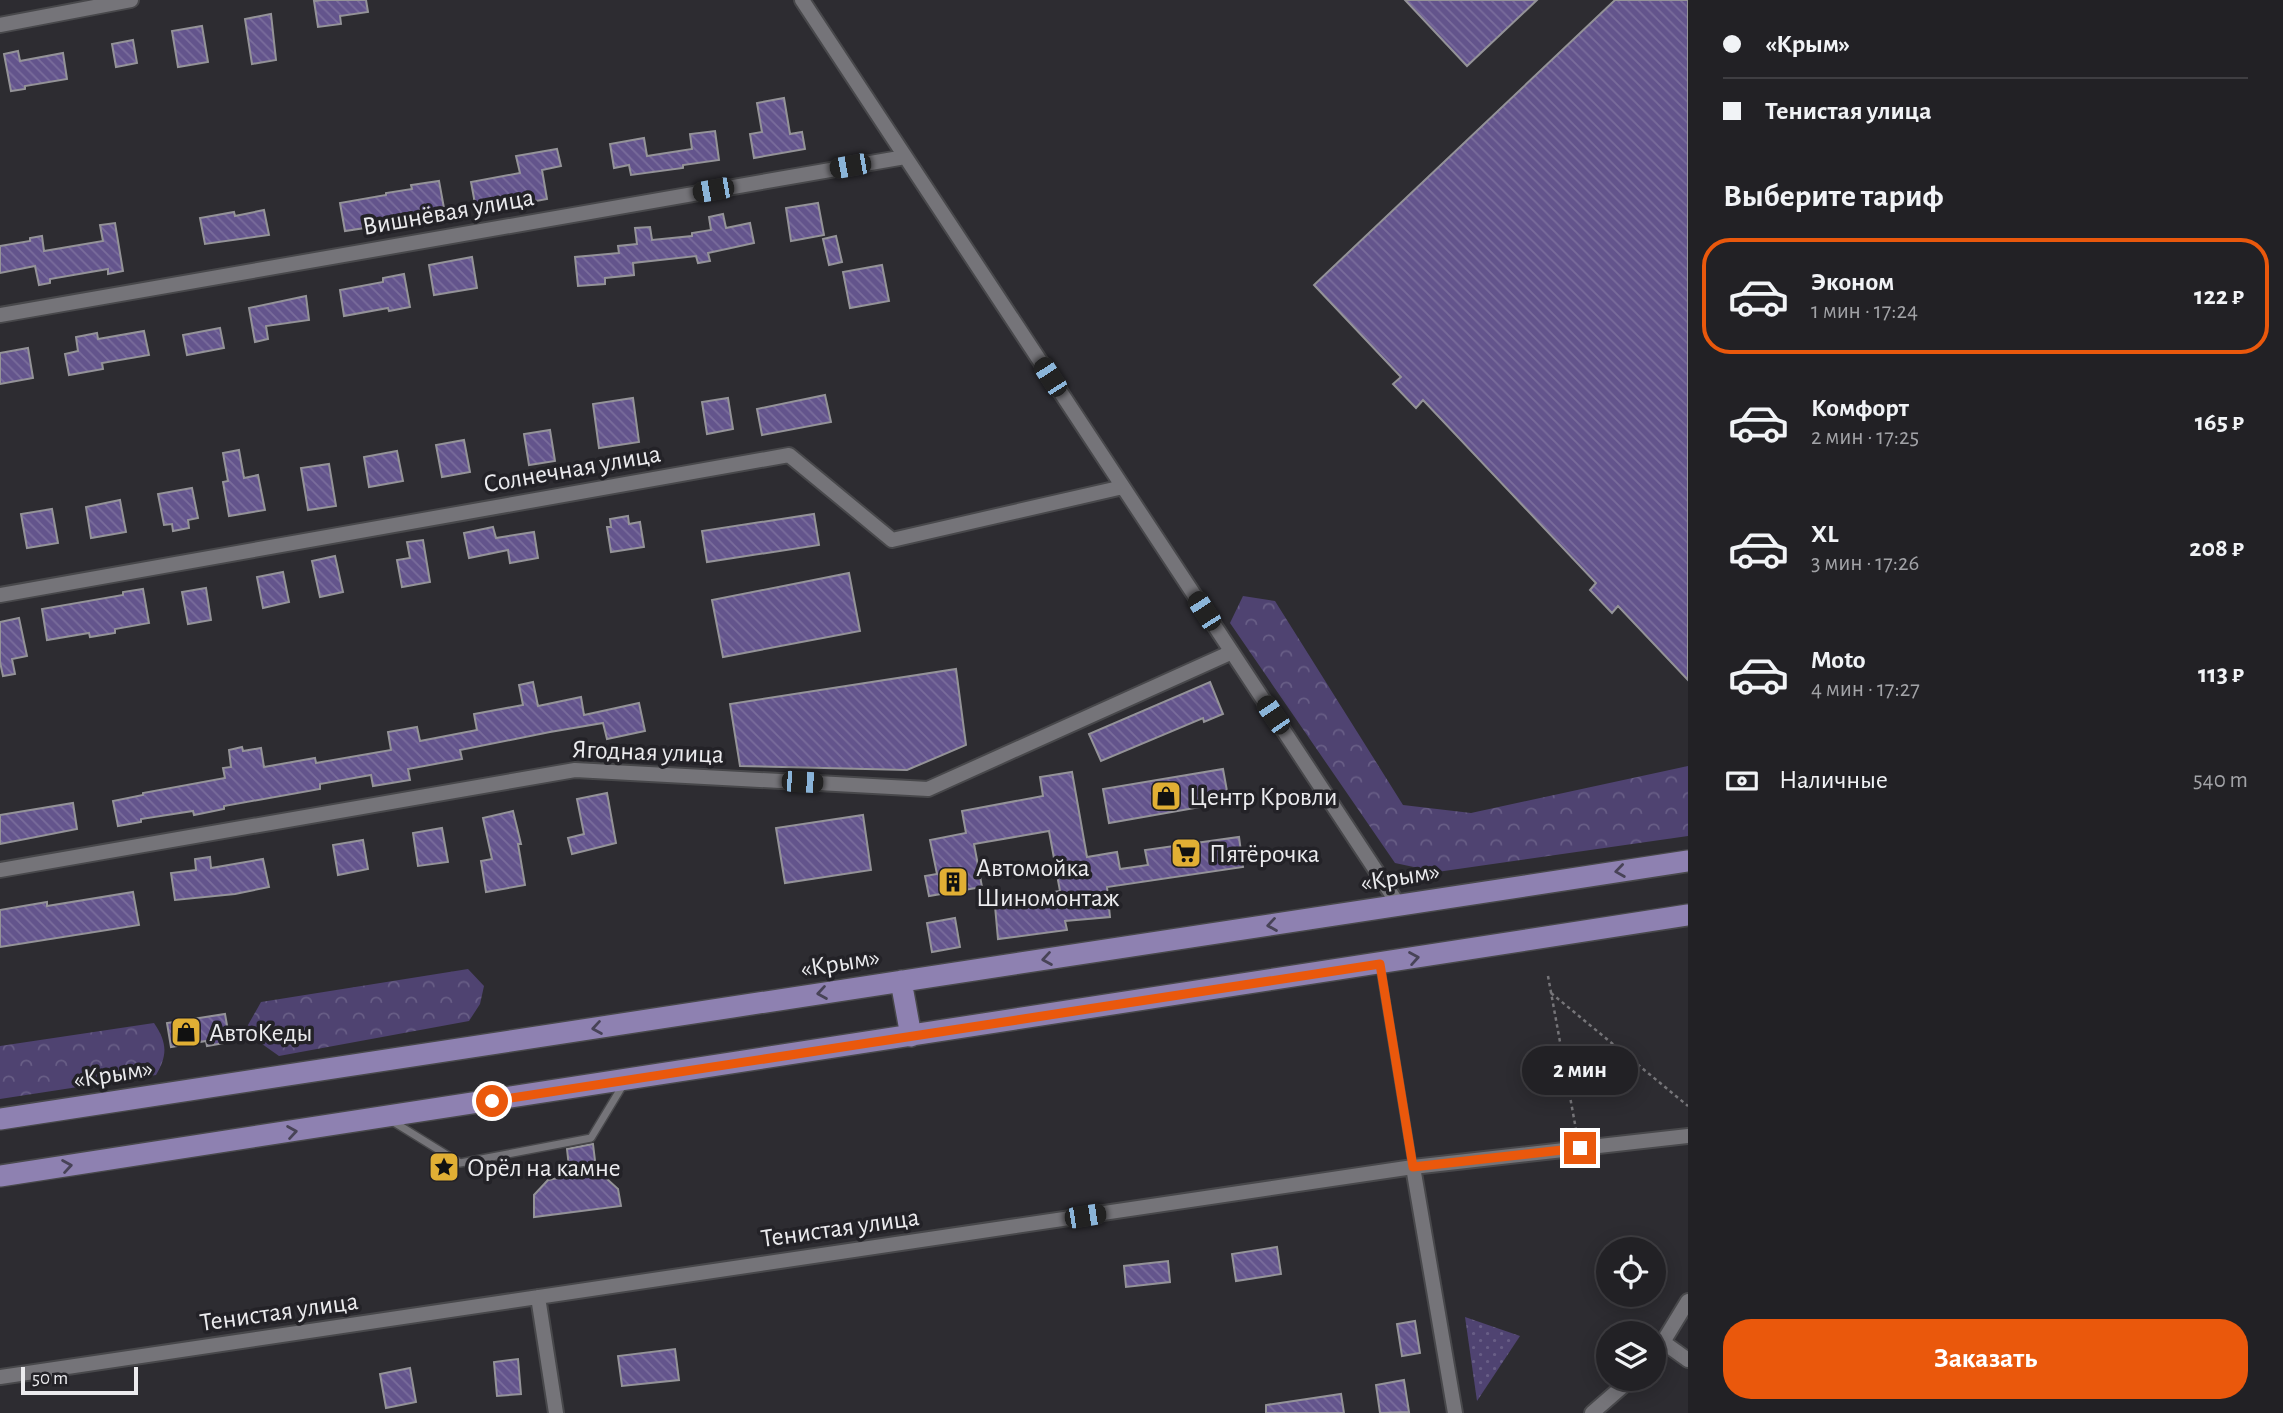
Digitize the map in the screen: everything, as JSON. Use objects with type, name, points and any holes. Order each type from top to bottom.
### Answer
[{"type":"main road","name":"«Крым»","points":[[0,1119],[1688,860]]},
{"type":"main road","points":[[0,1176],[1688,915]]},
{"type":"main road","points":[[901,981],[911,1036]]},
{"type":"street","points":[[0,25],[131,0]]},
{"type":"street","points":[[802,0],[1398,904]]},
{"type":"street","name":"Вишнёвая улица","points":[[0,315],[905,157]]},
{"type":"street","name":"Солнечная улица","points":[[0,595],[789,455],[892,540],[1123,487]]},
{"type":"street","name":"Ягодная улица","points":[[0,870],[575,770],[928,789],[1231,652]]},
{"type":"street","name":"Тенистая улица","points":[[0,1377],[1413,1167],[1688,1136]]},
{"type":"street","points":[[1413,1167],[1455,1413]]},
{"type":"street","points":[[538,1297],[556,1413]]},
{"type":"street","points":[[1666,1337],[1688,1301]]},
{"type":"street","points":[[1666,1344],[1688,1360]]},
{"type":"street","points":[[1592,1413],[1617,1391]]},
{"type":"lane","points":[[1380,964],[1413,1167]]},
{"type":"lane","points":[[385,1117],[460,1163],[591,1138],[626,1081]]},
{"type":"path","points":[[1548,976],[1580,1148]]},
{"type":"path","points":[[1551,993],[1688,1106]]},
{"type":"green space","points":[[1243,596],[1275,601],[1403,805],[1471,813],[1688,766],[1688,836],[1437,872],[1395,863],[1230,623]]},
{"type":"green space","points":[[468,969],[484,986],[480,1004],[469,1021],[279,1056],[255,1039],[248,1025],[261,1002]]},
{"type":"green space","points":[[154,1023],[164,1043],[163,1061],[156,1075],[0,1099],[0,1046]]},
{"type":"green space","points":[[1465,1317],[1520,1336],[1477,1401]]},
{"type":"building","points":[[366,0],[368,12],[340,16],[341,24],[318,27],[314,1]]},
{"type":"building","points":[[1405,0],[1537,0],[1467,66]]},
{"type":"building","points":[[1615,0],[1688,0],[1688,680],[1618,606],[1612,613],[1590,590],[1596,583],[1423,400],[1416,408],[1393,384],[1401,377],[1314,285]]},
{"type":"building","points":[[271,14],[276,60],[252,64],[245,19]]},
{"type":"building","points":[[202,26],[208,62],[178,67],[172,31]]},
{"type":"building","points":[[133,40],[137,63],[116,67],[112,44]]},
{"type":"building","points":[[18,51],[20,61],[63,53],[67,79],[11,91],[4,54]]},
{"type":"building","points":[[784,98],[790,134],[802,132],[805,149],[754,158],[750,134],[762,132],[757,103]]},
{"type":"building","points":[[715,131],[719,160],[631,175],[629,165],[614,168],[610,144],[644,138],[647,156],[692,149],[690,134]]},
{"type":"building","points":[[557,149],[561,166],[542,170],[547,199],[476,209],[471,182],[520,173],[516,156]]},
{"type":"building","points":[[439,181],[446,219],[392,228],[391,224],[345,231],[340,203],[412,189],[411,185]]},
{"type":"building","points":[[818,203],[824,235],[791,241],[786,208]]},
{"type":"building","points":[[264,210],[269,235],[205,244],[200,218],[234,212],[235,216]]},
{"type":"building","points":[[723,214],[726,228],[750,223],[754,243],[708,253],[710,261],[698,263],[696,256],[633,263],[634,275],[605,278],[605,284],[578,286],[575,257],[619,253],[618,246],[637,244],[635,228],[650,227],[652,240],[692,236],[692,233],[711,230],[709,217]]},
{"type":"building","points":[[115,223],[123,271],[108,274],[108,269],[50,279],[50,283],[39,285],[35,266],[0,273],[0,246],[42,236],[44,251],[103,241],[100,225]]},
{"type":"building","points":[[836,236],[842,262],[829,265],[823,239]]},
{"type":"building","points":[[472,257],[477,288],[434,295],[429,265]]},
{"type":"building","points":[[882,265],[889,301],[850,308],[843,272]]},
{"type":"building","points":[[404,274],[410,307],[344,316],[340,290],[383,282],[383,278]]},
{"type":"building","points":[[306,296],[309,320],[266,326],[268,339],[255,342],[249,308]]},
{"type":"building","points":[[220,328],[224,348],[187,355],[183,335]]},
{"type":"building","points":[[144,331],[149,355],[102,363],[103,369],[69,375],[65,354],[78,351],[76,337],[97,333],[98,339]]},
{"type":"building","points":[[28,348],[33,378],[0,384],[0,353]]},
{"type":"building","points":[[825,395],[831,422],[762,435],[757,409]]},
{"type":"building","points":[[633,398],[639,442],[599,448],[593,404]]},
{"type":"building","points":[[728,398],[733,429],[707,434],[702,402]]},
{"type":"building","points":[[550,430],[555,461],[529,465],[524,434]]},
{"type":"building","points":[[464,440],[470,472],[442,477],[436,445]]},
{"type":"building","points":[[239,450],[244,478],[258,475],[265,510],[229,516],[223,482],[228,481],[223,453]]},
{"type":"building","points":[[397,451],[403,481],[369,487],[364,457]]},
{"type":"building","points":[[329,464],[336,506],[308,510],[301,468]]},
{"type":"building","points":[[192,488],[198,518],[188,520],[189,528],[173,531],[172,524],[164,525],[158,494]]},
{"type":"building","points":[[120,500],[126,532],[91,538],[86,507]]},
{"type":"building","points":[[52,509],[58,543],[27,548],[21,514]]},
{"type":"building","points":[[814,514],[819,545],[707,562],[702,531]]},
{"type":"building","points":[[628,516],[629,524],[640,522],[644,547],[611,552],[607,527],[611,527],[610,519]]},
{"type":"building","points":[[493,527],[496,538],[534,532],[538,558],[510,563],[508,550],[469,558],[464,533]]},
{"type":"building","points":[[423,540],[430,582],[402,587],[397,560],[410,558],[407,542]]},
{"type":"building","points":[[335,556],[343,592],[320,597],[312,561]]},
{"type":"building","points":[[283,572],[289,602],[263,608],[257,577]]},
{"type":"building","points":[[849,573],[860,631],[723,657],[712,600]]},
{"type":"building","points":[[206,588],[211,620],[188,624],[182,592]]},
{"type":"building","points":[[143,589],[149,623],[115,629],[115,633],[90,637],[89,633],[47,640],[42,609]]},
{"type":"building","points":[[19,618],[27,656],[12,659],[15,674],[3,676],[0,662],[0,622]]},
{"type":"building","points":[[956,669],[966,745],[907,770],[740,766],[730,704]]},
{"type":"building","points":[[533,682],[538,706],[581,697],[584,715],[639,703],[645,731],[607,739],[603,723],[550,732],[460,750],[462,759],[408,769],[410,780],[373,786],[371,775],[320,784],[320,789],[224,806],[224,809],[194,815],[193,811],[141,819],[141,822],[118,826],[113,801],[225,778],[223,768],[231,767],[229,750],[242,747],[243,751],[261,748],[264,767],[315,758],[316,763],[391,750],[388,732],[417,727],[420,741],[477,730],[474,714],[523,705],[519,685]]},
{"type":"building","points":[[1210,682],[1223,714],[1204,722],[1203,718],[1101,761],[1089,734]]},
{"type":"building","name":"Центр Кровли","points":[[1223,769],[1229,802],[1109,823],[1103,789]]},
{"type":"building","points":[[1072,772],[1087,857],[1117,852],[1120,869],[1148,865],[1145,850],[1239,837],[1243,867],[1107,887],[1110,917],[1065,921],[1067,930],[998,939],[995,906],[1012,904],[1012,908],[1043,903],[1042,894],[1060,891],[1049,831],[974,844],[982,887],[929,896],[925,876],[937,874],[930,840],[966,833],[962,811],[1043,796],[1040,777]]},
{"type":"building","points":[[607,793],[616,843],[572,854],[568,838],[584,834],[577,799]]},
{"type":"building","points":[[73,803],[77,829],[0,844],[0,815]]},
{"type":"building","points":[[513,811],[521,844],[518,844],[525,885],[486,892],[481,861],[492,859],[483,818]]},
{"type":"building","points":[[863,815],[871,870],[785,883],[776,828]]},
{"type":"building","points":[[442,828],[448,862],[418,866],[413,833]]},
{"type":"building","points":[[363,840],[368,869],[338,875],[333,845]]},
{"type":"building","points":[[210,857],[211,868],[263,859],[269,887],[235,894],[175,900],[171,873],[196,870],[195,859]]},
{"type":"building","points":[[133,892],[139,925],[0,947],[0,910],[47,902],[47,906]]},
{"type":"building","points":[[955,918],[960,947],[932,952],[927,923]]},
{"type":"building","points":[[225,1014],[230,1042],[207,1046],[206,1041],[171,1047],[167,1023]]},
{"type":"building","points":[[593,1144],[596,1169],[618,1189],[621,1206],[534,1217],[534,1195],[548,1180],[570,1176],[567,1149]]},
{"type":"building","points":[[1277,1247],[1281,1274],[1236,1281],[1232,1254]]},
{"type":"building","points":[[1168,1261],[1170,1282],[1126,1287],[1124,1266]]},
{"type":"building","points":[[1415,1321],[1420,1353],[1402,1356],[1397,1324]]},
{"type":"building","points":[[675,1349],[679,1380],[622,1386],[618,1356]]},
{"type":"building","points":[[518,1359],[521,1394],[497,1396],[494,1362]]},
{"type":"building","points":[[410,1368],[416,1402],[386,1408],[380,1374]]},
{"type":"building","points":[[1404,1380],[1409,1412],[1380,1413],[1376,1385]]},
{"type":"building","points":[[1341,1394],[1344,1413],[1266,1413],[1266,1405]]},
{"type":"place","name":"Центр Кровли","points":[[1166,796]]},
{"type":"place","name":"Пятёрочка","points":[[1186,853]]},
{"type":"place","name":"Автомойка Шиномонтаж","points":[[953,882]]},
{"type":"place","name":"АвтоКеды","points":[[186,1032]]},
{"type":"place","name":"Орёл на камне","points":[[444,1167]]},
{"type":"route","points":[[492,1101],[1380,964],[1413,1167],[1580,1148]]}]
